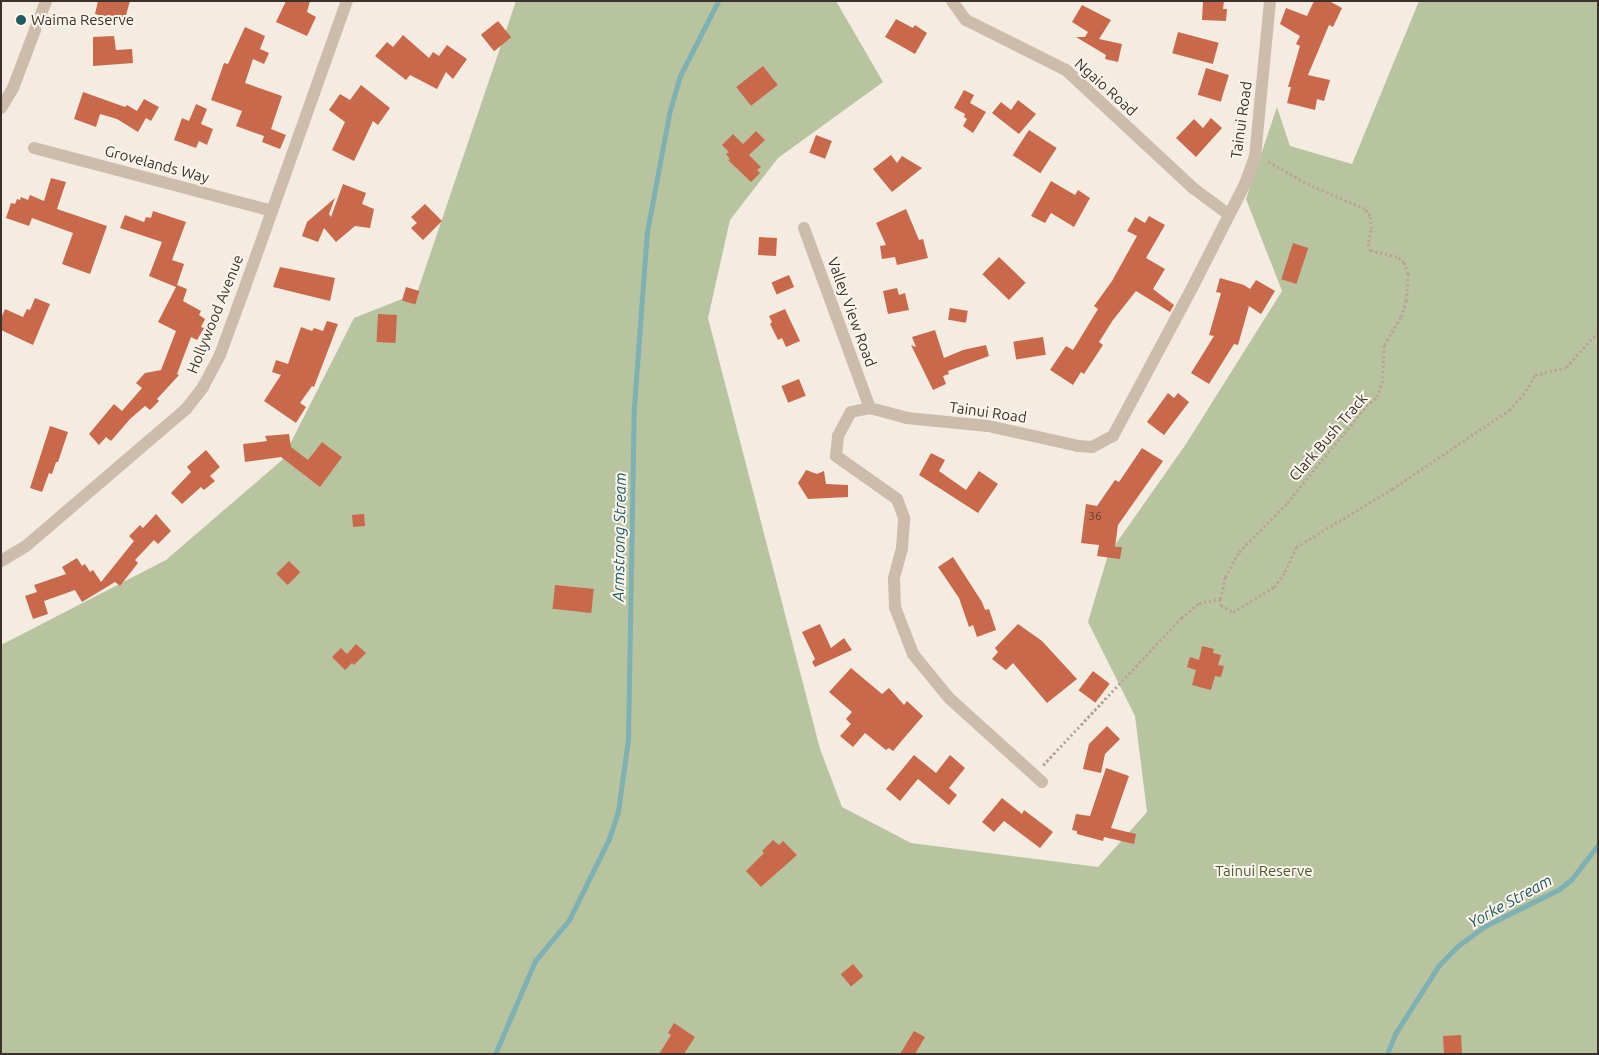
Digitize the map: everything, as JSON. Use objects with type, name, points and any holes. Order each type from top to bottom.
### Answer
[{"type":"street","points":[[1,108],[13,88],[46,1]]},
{"type":"street","name":"Hollywood Avenue","points":[[1,561],[26,546],[186,409],[203,387],[220,355],[347,1]]},
{"type":"street","name":"Ngaio Road","points":[[952,1],[966,20],[1066,70],[1193,188],[1228,214]]},
{"type":"street","name":"Tainui Road","points":[[870,408],[907,418],[988,426],[1078,446],[1092,447],[1113,436],[1245,184],[1255,157],[1270,1]]},
{"type":"street","name":"Grovelands Way","points":[[34,148],[272,211]]},
{"type":"street","name":"Valley View Road","points":[[804,228],[870,408]]},
{"type":"street","points":[[870,408],[851,412],[838,436],[836,456],[852,470],[883,487],[897,499],[904,518],[904,534],[894,578],[895,607],[912,654],[949,698],[1042,782]]},
{"type":"path","name":"Clark Bush Track","points":[[1220,599],[1225,577],[1239,552],[1287,503],[1366,406],[1377,397],[1382,383],[1384,345],[1401,317],[1408,288],[1408,274],[1404,263],[1397,257],[1370,251],[1368,242],[1371,228],[1370,216],[1365,209],[1305,183],[1255,157]]},
{"type":"path","points":[[1042,782],[1043,766],[1181,618],[1199,602],[1220,599],[1222,605],[1233,612],[1274,587],[1285,572],[1296,546],[1392,489],[1509,410],[1523,395],[1535,375],[1566,367],[1598,332]]},
{"type":"green space","name":"Tainui Reserve","points":[[516,1],[836,1],[883,82],[778,158],[730,220],[708,318],[820,749],[842,807],[911,843],[1098,867],[1147,812],[1135,716],[1088,622],[1108,555],[1186,444],[1282,291],[1246,199],[1277,107],[1290,146],[1352,164],[1419,1],[1598,1],[1598,1054],[1,1054],[1,645],[166,560],[282,460],[354,318],[417,293]]},
{"type":"building","points":[[98,1],[130,1],[124,22],[95,14]]},
{"type":"building","points":[[286,1],[310,1],[307,12],[316,17],[307,36],[276,22]]},
{"type":"building","points":[[1203,1],[1224,1],[1223,9],[1227,9],[1226,21],[1202,20]]},
{"type":"building","points":[[1314,1],[1329,1],[1342,8],[1333,27],[1329,25],[1308,75],[1330,80],[1324,101],[1317,99],[1315,110],[1287,103],[1291,87],[1288,87],[1300,46],[1296,44],[1300,36],[1280,24],[1286,8],[1307,16]]},
{"type":"building","points":[[1082,5],[1111,20],[1099,39],[1122,44],[1118,62],[1105,59],[1106,55],[1076,37],[1085,37],[1088,32],[1072,22]]},
{"type":"building","points":[[896,19],[913,28],[915,25],[927,33],[915,54],[885,37]]},
{"type":"building","points":[[498,21],[511,37],[494,51],[481,35]]},
{"type":"building","points":[[245,27],[265,36],[260,49],[269,53],[264,64],[253,59],[245,83],[282,96],[271,129],[286,135],[280,149],[262,142],[264,136],[236,126],[242,111],[211,100],[224,63],[228,64]]},
{"type":"building","points":[[1178,32],[1219,43],[1213,64],[1172,53]]},
{"type":"building","points":[[403,35],[429,58],[433,52],[439,56],[447,45],[467,59],[453,79],[446,72],[437,89],[410,75],[406,80],[375,56],[387,42],[393,47]]},
{"type":"building","points":[[114,36],[116,50],[132,49],[133,63],[93,66],[93,37]]},
{"type":"building","points":[[763,66],[778,85],[751,106],[736,87]]},
{"type":"building","points":[[1206,68],[1229,75],[1221,102],[1198,95]]},
{"type":"building","points":[[361,85],[390,108],[378,125],[373,121],[354,161],[332,150],[345,122],[329,110],[340,94],[350,100]]},
{"type":"building","points":[[964,90],[974,95],[970,103],[986,112],[973,133],[963,126],[967,119],[964,117],[965,114],[954,108]]},
{"type":"building","points":[[83,92],[125,107],[127,105],[137,111],[144,99],[159,107],[151,121],[146,118],[138,132],[117,119],[100,114],[96,127],[74,119]]},
{"type":"building","points":[[1018,100],[1036,114],[1019,134],[992,113],[1001,102],[1011,110]]},
{"type":"building","points":[[196,104],[207,109],[201,124],[213,129],[207,145],[199,141],[196,148],[174,140],[182,118],[189,121]]},
{"type":"building","points":[[1211,118],[1222,128],[1196,157],[1176,138],[1194,119],[1203,128]]},
{"type":"building","points":[[1029,130],[1057,148],[1040,173],[1013,155]]},
{"type":"building","points":[[756,131],[765,140],[749,155],[761,167],[757,170],[760,173],[751,182],[728,160],[730,159],[726,154],[729,152],[722,145],[733,134],[743,144]]},
{"type":"building","points":[[816,135],[832,141],[825,159],[809,153]]},
{"type":"building","points":[[891,155],[897,163],[902,156],[922,168],[892,192],[873,169]]},
{"type":"building","points":[[51,178],[66,182],[57,209],[107,226],[90,274],[62,264],[73,233],[32,218],[29,226],[6,218],[11,203],[15,204],[17,199],[20,200],[21,197],[28,200],[30,195],[44,201]]},
{"type":"building","points":[[1051,181],[1075,195],[1078,190],[1090,198],[1074,227],[1051,213],[1045,223],[1031,216]]},
{"type":"building","points":[[343,184],[366,193],[362,204],[374,209],[370,228],[355,226],[336,242],[324,228],[318,242],[302,236],[307,222],[335,198],[329,214],[331,217]]},
{"type":"building","points":[[425,204],[442,221],[423,240],[411,228],[417,223],[411,217]]},
{"type":"building","points":[[906,209],[919,240],[923,239],[928,258],[897,265],[895,257],[882,259],[880,246],[886,245],[876,223]]},
{"type":"building","points":[[153,211],[186,222],[172,260],[184,264],[177,285],[187,289],[183,301],[201,311],[199,315],[205,319],[201,327],[204,328],[197,340],[191,337],[177,374],[179,375],[157,399],[159,401],[150,410],[145,406],[130,419],[111,441],[106,437],[99,445],[89,434],[114,404],[122,411],[142,388],[136,383],[145,373],[161,370],[176,331],[158,322],[176,287],[149,276],[162,242],[120,228],[125,215],[144,222],[146,217],[151,218]]},
{"type":"building","points":[[1149,216],[1165,225],[1146,258],[1165,269],[1153,289],[1174,305],[1170,312],[1136,291],[1113,320],[1099,342],[1103,345],[1084,374],[1081,372],[1073,385],[1050,370],[1066,346],[1073,350],[1098,309],[1094,306],[1112,281],[1137,236],[1127,231],[1135,217],[1145,223]]},
{"type":"building","points":[[759,237],[777,238],[776,256],[758,255]]},
{"type":"building","points":[[1293,243],[1308,248],[1296,284],[1281,279]]},
{"type":"building","points":[[999,257],[1026,283],[1009,300],[982,274]]},
{"type":"building","points":[[280,267],[335,278],[330,301],[273,287]]},
{"type":"building","points":[[789,275],[794,287],[777,294],[772,282]]},
{"type":"building","points":[[1220,278],[1244,285],[1250,289],[1256,280],[1275,291],[1261,314],[1249,306],[1238,345],[1234,344],[1209,384],[1191,373],[1214,336],[1209,335],[1221,293],[1216,292]]},
{"type":"building","points":[[406,287],[419,291],[415,304],[402,300]]},
{"type":"building","points":[[897,288],[899,295],[905,293],[909,310],[888,314],[883,291]]},
{"type":"building","points":[[35,298],[50,304],[33,345],[1,330],[1,318],[5,309],[23,317],[27,309],[30,310]]},
{"type":"building","points":[[950,308],[968,311],[966,323],[948,320]]},
{"type":"building","points":[[785,309],[800,341],[786,347],[782,338],[778,340],[770,324],[772,322],[769,316]]},
{"type":"building","points":[[378,314],[397,315],[396,343],[377,342]]},
{"type":"building","points":[[327,321],[338,324],[314,387],[312,386],[300,403],[306,407],[296,423],[264,401],[281,375],[272,372],[276,360],[288,364],[301,327],[312,331],[314,328],[323,331]]},
{"type":"building","points":[[935,330],[944,358],[963,350],[986,345],[989,356],[948,371],[949,374],[943,376],[946,384],[933,390],[911,345],[916,347],[912,337]]},
{"type":"building","points":[[1043,337],[1046,355],[1016,359],[1013,342]]},
{"type":"building","points":[[799,379],[806,396],[788,403],[781,386]]},
{"type":"building","points":[[1168,393],[1174,398],[1178,393],[1189,402],[1164,435],[1147,422]]},
{"type":"building","points":[[50,426],[68,432],[58,462],[56,462],[52,474],[49,473],[42,492],[30,488]]},
{"type":"building","points":[[289,434],[291,447],[308,460],[322,442],[342,457],[320,487],[281,457],[245,462],[243,444],[267,441],[265,436]]},
{"type":"building","points":[[1142,448],[1163,461],[1118,525],[1115,547],[1122,547],[1120,559],[1097,556],[1099,545],[1081,543],[1086,504],[1097,506],[1115,480],[1119,482]]},
{"type":"building","points":[[206,450],[220,467],[210,476],[215,481],[204,490],[201,487],[182,504],[171,493],[191,472],[187,467]]},
{"type":"building","points":[[931,453],[945,460],[939,471],[966,490],[979,471],[998,484],[978,513],[919,475]]},
{"type":"building","points":[[806,470],[817,474],[824,471],[826,484],[848,485],[848,497],[808,499],[798,483]]},
{"type":"building","points":[[156,514],[171,531],[158,544],[154,540],[135,560],[138,563],[120,586],[115,582],[82,602],[75,590],[44,601],[48,614],[33,619],[25,596],[37,592],[34,585],[66,574],[62,567],[77,558],[82,566],[85,564],[90,572],[93,570],[101,582],[134,541],[129,536],[140,525],[143,528]]},
{"type":"building","points":[[364,514],[365,526],[353,527],[352,515]]},
{"type":"building","points":[[953,557],[982,602],[985,610],[989,609],[996,630],[977,637],[973,625],[969,627],[959,598],[938,567]]},
{"type":"building","points":[[289,561],[300,572],[288,585],[276,574]]},
{"type":"building","points":[[555,585],[594,589],[591,613],[552,609]]},
{"type":"building","points":[[820,624],[831,648],[844,638],[852,650],[815,667],[812,662],[815,659],[802,632]]},
{"type":"building","points":[[1018,624],[1042,641],[1077,679],[1047,703],[1013,663],[1006,670],[992,659],[998,652],[995,648]]},
{"type":"building","points":[[356,644],[366,653],[354,665],[352,663],[345,670],[332,657],[341,648],[347,654]]},
{"type":"building","points":[[1202,646],[1214,649],[1213,653],[1221,655],[1218,665],[1224,666],[1221,677],[1215,676],[1211,690],[1192,685],[1196,670],[1187,667],[1190,657],[1199,660]]},
{"type":"building","points":[[851,668],[882,694],[889,688],[904,705],[907,701],[923,716],[893,751],[889,748],[886,750],[865,733],[853,747],[840,736],[851,724],[846,719],[852,712],[829,692]]},
{"type":"building","points":[[1093,671],[1110,684],[1095,703],[1079,690]]},
{"type":"building","points":[[1107,726],[1120,739],[1105,754],[1101,773],[1083,769],[1089,744]]},
{"type":"building","points":[[914,755],[936,773],[950,755],[965,768],[949,788],[957,795],[949,805],[918,779],[900,801],[886,789]]},
{"type":"building","points":[[1106,768],[1129,776],[1111,828],[1136,834],[1134,844],[1104,837],[1103,841],[1077,834],[1077,831],[1072,830],[1076,814],[1090,816]]},
{"type":"building","points":[[1002,798],[1022,814],[1024,810],[1053,832],[1040,848],[1004,821],[994,832],[982,822]]},
{"type":"building","points":[[773,840],[779,845],[783,841],[797,855],[761,887],[746,871],[764,853],[762,851]]},
{"type":"building","points":[[853,964],[863,976],[851,987],[841,974]]},
{"type":"building","points":[[674,1023],[695,1037],[684,1054],[659,1054],[671,1035],[668,1033]]},
{"type":"building","points":[[914,1031],[925,1037],[915,1054],[900,1054]]},
{"type":"building","points":[[1461,1035],[1462,1054],[1444,1054],[1443,1036]]},
{"type":"waterway","name":"Armstrong Stream","points":[[495,1054],[535,961],[569,920],[609,839],[618,812],[628,739],[634,407],[647,232],[669,114],[680,76],[718,1]]},
{"type":"waterway","name":"Yorke Stream","points":[[1387,1054],[1395,1034],[1439,965],[1459,945],[1485,926],[1558,890],[1571,880],[1598,845]]},
{"type":"place","name":"Waima Reserve","points":[[21,20]]}]
